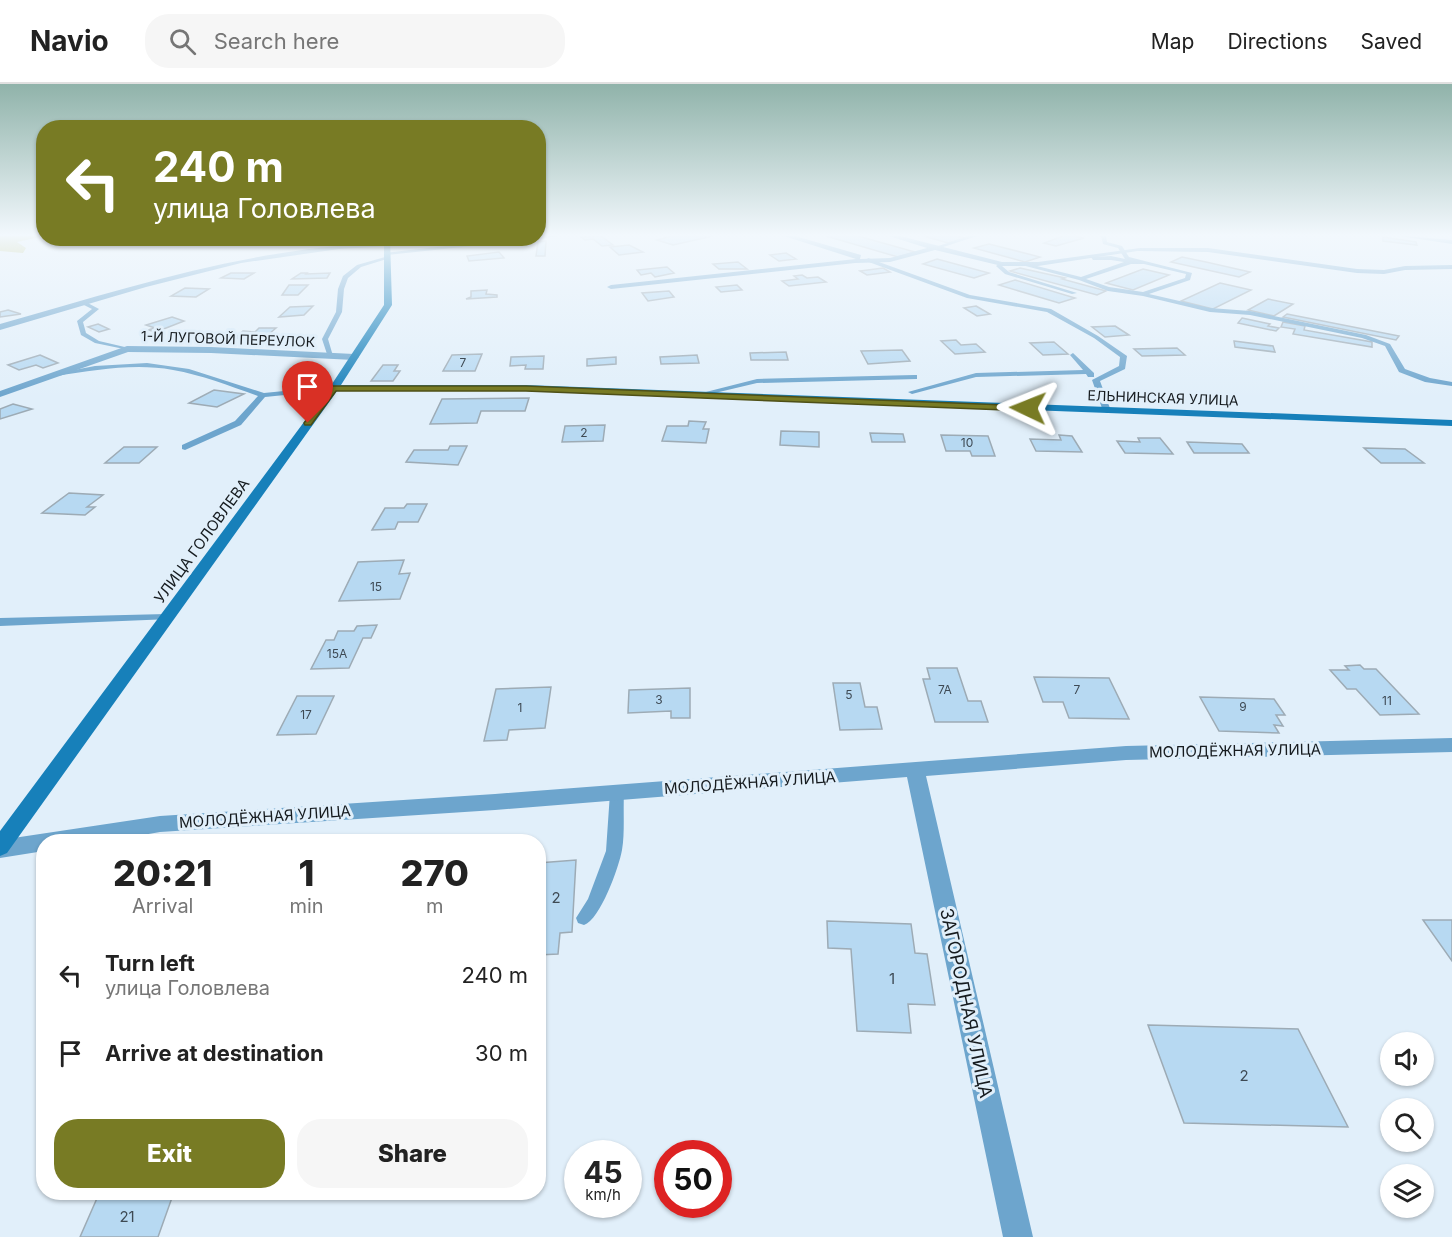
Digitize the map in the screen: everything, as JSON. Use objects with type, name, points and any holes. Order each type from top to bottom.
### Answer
[{"type":"main road","name":"УЛИЦА ГОЛОВЛЕВА","points":[[0,848],[334,388],[388,305],[388,290]]},
{"type":"main road","name":"ЕЛЬНИНСКАЯ УЛИЦА","points":[[334,388],[526,388],[1452,423]]},
{"type":"street","points":[[0,327],[133,290]]},
{"type":"street","name":"1-Й ЛУГОВОЙ ПЕРЕУЛОК","points":[[0,394],[127,349],[210,350],[354,357]]},
{"type":"street","name":"МОЛОДЁЖНАЯ УЛИЦА","points":[[98,834],[160,824],[616,793],[1126,753],[1452,745]]},
{"type":"street","name":"ЗАГОРОДНАЯ УЛИЦА","points":[[915,770],[1018,1237]]},
{"type":"street","points":[[0,848],[36,843]]},
{"type":"lane","points":[[330,356],[325,339],[339,312],[340,290]]},
{"type":"lane","points":[[949,290],[969,297],[1049,310],[1124,356],[1122,367],[1095,380]]},
{"type":"lane","points":[[1063,290],[1074,293]]},
{"type":"lane","points":[[1114,290],[1143,294],[1210,310],[1250,313],[1364,336],[1388,345],[1402,370],[1428,380],[1452,384]]},
{"type":"lane","points":[[1143,294],[1156,290]]},
{"type":"lane","points":[[84,303],[96,309],[80,321],[83,334],[97,342],[127,349]]},
{"type":"lane","points":[[1073,356],[1095,380],[1107,411]]},
{"type":"lane","points":[[57,374],[105,367],[160,366],[192,372],[263,394],[334,388]]},
{"type":"lane","points":[[912,392],[976,375],[1088,372]]},
{"type":"lane","points":[[698,395],[757,381],[913,374],[909,404]]},
{"type":"lane","points":[[185,447],[238,423],[263,394]]},
{"type":"lane","points":[[0,622],[167,617]]},
{"type":"lane","points":[[584,918],[595,903],[614,851],[616,793]]},
{"type":"building","points":[[182,290],[208,290],[196,297],[171,296]]},
{"type":"building","points":[[286,290],[303,290],[298,295],[282,295]]},
{"type":"building","points":[[487,290],[486,294],[497,295],[497,297],[466,299],[471,297],[471,291]]},
{"type":"building","points":[[719,290],[742,290],[721,292]]},
{"type":"building","points":[[1015,290],[1048,290],[1075,298],[1059,303]]},
{"type":"building","points":[[1078,290],[1106,291],[1097,295]]},
{"type":"building","points":[[1205,290],[1251,290],[1213,309],[1181,301]]},
{"type":"building","points":[[669,291],[674,297],[648,301],[642,293]]},
{"type":"building","points":[[1268,299],[1293,304],[1274,316],[1248,310]]},
{"type":"building","points":[[313,306],[304,315],[279,317],[290,307]]},
{"type":"building","points":[[976,306],[990,314],[977,316],[964,308]]},
{"type":"building","points":[[8,310],[21,314],[0,317],[0,312]]},
{"type":"building","points":[[1287,314],[1399,336],[1396,340],[1283,317]]},
{"type":"building","points":[[172,317],[184,321],[156,332],[148,330],[155,328],[146,325]]},
{"type":"building","points":[[1242,318],[1279,328],[1276,331],[1238,323]]},
{"type":"building","points":[[1283,322],[1305,326],[1304,330],[1372,342],[1372,347],[1293,334],[1295,329],[1281,327]]},
{"type":"building","points":[[98,324],[109,329],[99,332],[88,327]]},
{"type":"building","points":[[1115,326],[1129,335],[1105,337],[1092,327]]},
{"type":"building","points":[[259,328],[276,328],[269,334],[274,334],[270,338],[235,338],[243,331],[255,332]]},
{"type":"building","points":[[956,340],[961,345],[976,344],[985,352],[955,354],[941,341]]},
{"type":"building","points":[[1234,341],[1273,346],[1275,352],[1235,347]]},
{"type":"building","points":[[1054,342],[1068,354],[1043,355],[1030,343]]},
{"type":"building","points":[[1177,348],[1185,355],[1142,356],[1134,349]]},
{"type":"building","points":[[902,350],[910,361],[868,364],[861,351]]},
{"type":"building","points":[[786,352],[788,360],[751,360],[750,353]]},
{"type":"building","points":[[482,354],[475,371],[443,371],[452,355]]},
{"type":"building","points":[[40,355],[58,363],[43,368],[36,365],[19,370],[8,365]]},
{"type":"building","points":[[697,355],[699,363],[661,364],[660,357]]},
{"type":"building","points":[[544,356],[543,369],[525,369],[526,365],[510,366],[511,357]]},
{"type":"building","points":[[616,357],[616,364],[587,366],[587,359]]},
{"type":"building","points":[[383,365],[398,365],[394,371],[400,371],[393,381],[371,381]]},
{"type":"building","points":[[214,390],[244,394],[217,407],[189,403]]},
{"type":"building","points":[[529,398],[525,411],[481,411],[477,423],[430,424],[442,399]]},
{"type":"building","points":[[13,404],[32,409],[0,419],[0,409]]},
{"type":"building","points":[[689,421],[706,422],[703,429],[709,429],[706,443],[662,441],[667,426],[688,426]]},
{"type":"building","points":[[605,425],[603,441],[562,442],[565,426]]},
{"type":"building","points":[[781,431],[819,432],[819,447],[780,445]]},
{"type":"building","points":[[870,433],[903,434],[905,442],[872,442]]},
{"type":"building","points":[[941,435],[988,436],[995,456],[972,456],[970,451],[946,451]]},
{"type":"building","points":[[1059,435],[1072,436],[1082,452],[1036,451],[1030,439],[1061,440]]},
{"type":"building","points":[[1138,438],[1160,438],[1173,454],[1125,453],[1117,441],[1140,442]]},
{"type":"building","points":[[1187,442],[1242,444],[1249,453],[1194,453]]},
{"type":"building","points":[[450,446],[467,446],[458,465],[406,462],[414,450],[448,450]]},
{"type":"building","points":[[124,447],[157,447],[139,463],[105,463]]},
{"type":"building","points":[[1364,448],[1405,449],[1424,463],[1381,463]]},
{"type":"building","points":[[69,493],[103,495],[87,507],[95,507],[85,515],[42,513]]},
{"type":"building","points":[[407,504],[427,504],[418,522],[398,522],[395,529],[372,530],[385,508],[404,508]]},
{"type":"building","points":[[404,560],[399,574],[410,573],[400,599],[339,601],[358,562]]},
{"type":"building","points":[[377,625],[371,638],[363,638],[349,668],[311,669],[326,640],[334,640],[338,631],[354,631],[357,626]]},
{"type":"building","points":[[1360,665],[1364,669],[1376,669],[1419,714],[1380,715],[1356,689],[1347,689],[1330,670],[1349,670],[1345,666]]},
{"type":"building","points":[[927,668],[957,668],[968,701],[981,701],[988,722],[935,722],[923,679],[930,679]]},
{"type":"building","points":[[1034,677],[1109,678],[1129,719],[1069,718],[1063,702],[1043,702]]},
{"type":"building","points":[[833,683],[860,683],[865,707],[877,707],[882,729],[840,730]]},
{"type":"building","points":[[551,687],[545,728],[509,730],[507,740],[484,741],[496,689]]},
{"type":"building","points":[[690,688],[690,718],[671,718],[671,711],[628,713],[629,690]]},
{"type":"building","points":[[297,696],[334,696],[316,734],[277,735]]},
{"type":"building","points":[[1200,697],[1274,699],[1285,715],[1276,715],[1283,726],[1274,725],[1279,733],[1219,731]]},
{"type":"building","points":[[576,860],[572,932],[560,933],[558,954],[546,955],[546,862]]},
{"type":"building","points":[[1423,920],[1452,920],[1452,961]]},
{"type":"building","points":[[827,921],[911,924],[915,953],[927,954],[935,1005],[908,1004],[911,1033],[857,1031],[851,949],[828,948]]},
{"type":"building","points":[[1148,1025],[1298,1029],[1348,1127],[1184,1123]]},
{"type":"building","points":[[96,1200],[171,1200],[158,1237],[80,1237]]},
{"type":"route","points":[[308,423],[334,388],[526,388],[1028,408]]}]
